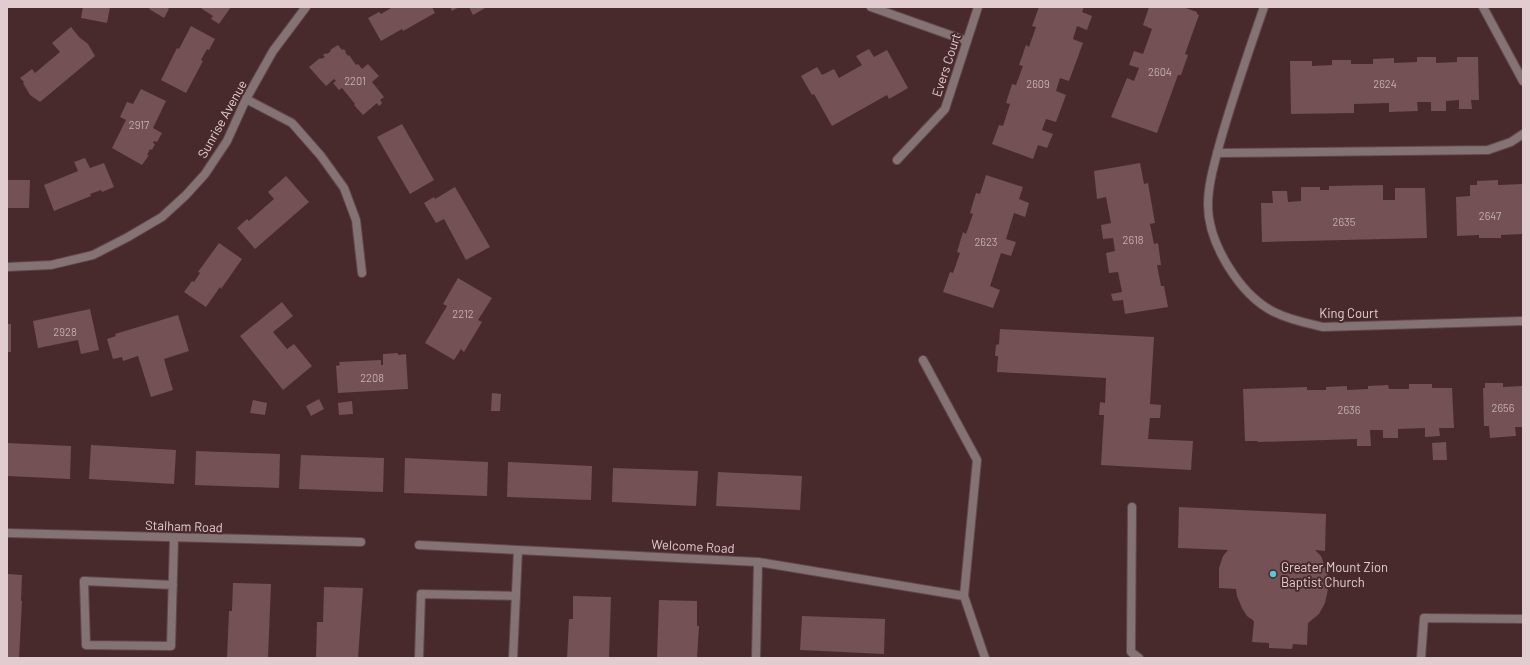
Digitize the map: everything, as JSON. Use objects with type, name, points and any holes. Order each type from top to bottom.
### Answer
[{"type":"street","name":"Sunrise Avenue","points":[[7,267],[51,265],[93,255],[128,238],[162,218],[186,195],[204,174],[226,141],[246,99],[273,51],[306,7]]},
{"type":"street","points":[[872,7],[967,41]]},
{"type":"street","name":"Evers Court","points":[[897,160],[945,109],[978,7]]},
{"type":"street","name":"King Court","points":[[1264,7],[1228,113],[1212,172],[1208,206],[1212,231],[1220,254],[1234,277],[1253,296],[1273,312],[1294,321],[1323,327],[1523,321]]},
{"type":"street","points":[[1483,7],[1523,81]]},
{"type":"street","points":[[246,99],[292,123],[321,156],[344,188],[356,220],[362,273]]},
{"type":"street","points":[[1217,153],[1488,150],[1511,142],[1523,134]]},
{"type":"street","points":[[924,360],[977,460],[964,596],[985,658]]},
{"type":"street","points":[[1132,507],[1131,652],[1138,658]]},
{"type":"street","name":"Stalham Road","points":[[7,533],[361,542]]},
{"type":"street","points":[[173,585],[84,581],[86,645],[171,646],[173,585],[174,538]]},
{"type":"street","name":"Welcome Road","points":[[418,545],[758,562],[964,596]]},
{"type":"street","points":[[513,658],[518,550]]},
{"type":"street","points":[[756,658],[758,562]]},
{"type":"street","points":[[419,658],[421,594],[516,596]]},
{"type":"street","points":[[1421,658],[1424,618],[1523,620]]},
{"type":"building","points":[[83,7],[110,7],[107,23],[81,18]]},
{"type":"building","points":[[151,7],[167,7],[169,9],[164,18],[149,9]]},
{"type":"building","points":[[199,7],[231,7],[219,24],[211,19],[213,16]]},
{"type":"building","points":[[390,7],[432,7],[435,13],[403,31],[402,29],[381,41],[368,18],[379,12],[381,14],[391,8]]},
{"type":"building","points":[[450,7],[459,7],[452,11]]},
{"type":"building","points":[[469,7],[487,7],[473,15]]},
{"type":"building","points":[[1039,7],[1084,7],[1082,12],[1092,16],[1087,30],[1077,26],[1073,39],[1083,43],[1069,81],[1060,78],[1056,91],[1066,95],[1056,122],[1046,119],[1042,130],[1053,134],[1047,148],[1038,145],[1033,159],[992,144],[999,125],[1003,126],[1010,104],[1006,103],[1012,84],[1016,85],[1023,66],[1019,65],[1026,45],[1029,47],[1036,27],[1032,26]]},
{"type":"building","points":[[1149,7],[1183,7],[1197,12],[1199,15],[1185,54],[1188,55],[1181,75],[1178,75],[1157,133],[1111,117],[1127,78],[1134,81],[1139,68],[1129,65],[1134,51],[1143,54],[1152,29],[1143,25]]},
{"type":"building","points":[[191,26],[215,39],[201,60],[203,61],[186,93],[161,80],[177,48],[179,49]]},
{"type":"building","points":[[71,27],[79,37],[88,44],[95,56],[40,102],[30,95],[23,83],[24,82],[20,78],[32,69],[35,73],[60,52],[52,43]]},
{"type":"building","points":[[338,45],[342,50],[343,49],[346,51],[345,52],[356,65],[358,64],[362,69],[368,64],[379,76],[372,82],[384,97],[380,100],[382,103],[379,106],[377,103],[363,115],[342,88],[339,90],[333,83],[336,81],[334,79],[326,86],[309,67],[320,58],[325,57],[323,55],[326,53],[327,54]]},
{"type":"building","points":[[869,49],[874,57],[887,50],[908,88],[889,99],[887,95],[832,126],[814,94],[812,95],[801,76],[817,67],[822,75],[834,69],[839,78],[862,65],[856,56]]},
{"type":"building","points":[[1417,57],[1436,57],[1436,63],[1457,62],[1457,57],[1478,57],[1479,100],[1471,100],[1472,109],[1459,109],[1459,100],[1446,101],[1446,111],[1431,111],[1431,102],[1417,102],[1418,111],[1389,112],[1389,103],[1354,104],[1354,113],[1291,114],[1290,61],[1312,61],[1312,66],[1332,65],[1332,60],[1351,60],[1351,64],[1373,64],[1373,59],[1394,58],[1394,63],[1417,62]]},
{"type":"building","points":[[141,89],[166,101],[153,128],[162,133],[157,142],[154,141],[153,143],[155,144],[152,150],[150,149],[147,155],[149,155],[142,165],[112,148],[126,120],[120,117],[127,102],[133,104]]},
{"type":"building","points":[[402,124],[434,180],[410,194],[377,137]]},
{"type":"building","points":[[85,158],[90,168],[104,163],[114,187],[102,192],[101,190],[90,194],[91,196],[54,211],[44,185],[78,171],[74,162]]},
{"type":"building","points":[[1140,163],[1144,184],[1148,183],[1155,223],[1150,224],[1154,244],[1158,243],[1161,265],[1157,265],[1161,286],[1164,286],[1168,307],[1125,314],[1123,300],[1113,301],[1111,294],[1122,292],[1118,272],[1109,273],[1106,253],[1115,251],[1113,238],[1103,239],[1101,225],[1111,223],[1106,197],[1097,199],[1094,171]]},
{"type":"building","points":[[986,175],[1023,187],[1019,199],[1029,203],[1025,217],[1014,213],[1006,239],[1016,242],[1011,256],[1001,253],[990,286],[1000,290],[993,308],[943,292],[950,272],[953,273],[960,253],[957,252],[963,232],[966,234],[973,214],[970,213],[976,193],[980,194]]},
{"type":"building","points":[[286,176],[309,202],[255,249],[237,228],[247,219],[249,221],[274,199],[268,192]]},
{"type":"building","points":[[7,180],[30,180],[29,208],[7,208]]},
{"type":"building","points":[[1498,180],[1498,185],[1523,184],[1523,234],[1501,235],[1501,238],[1479,238],[1479,235],[1457,236],[1456,197],[1470,196],[1470,185],[1477,185],[1477,181]]},
{"type":"building","points":[[1383,185],[1383,200],[1395,200],[1395,188],[1425,188],[1427,238],[1262,242],[1261,203],[1273,203],[1272,191],[1287,191],[1288,202],[1301,201],[1301,187],[1320,187],[1320,190],[1329,190],[1329,186]]},
{"type":"building","points":[[455,187],[490,247],[466,260],[444,219],[436,223],[424,203],[434,197],[435,199]]},
{"type":"building","points":[[219,243],[242,259],[206,307],[184,292],[192,281],[194,282],[200,273],[198,272]]},
{"type":"building","points":[[458,278],[492,298],[478,320],[482,322],[464,352],[461,349],[454,360],[425,343],[447,306],[443,304]]},
{"type":"building","points":[[282,302],[293,316],[273,332],[287,349],[294,344],[312,366],[283,390],[240,336]]},
{"type":"building","points":[[90,309],[99,350],[81,354],[78,340],[38,348],[33,321]]},
{"type":"building","points":[[178,315],[189,351],[164,359],[173,390],[151,397],[138,356],[123,361],[122,357],[113,359],[107,339],[116,336],[115,334]]},
{"type":"building","points":[[7,324],[11,324],[11,352],[7,352]]},
{"type":"building","points":[[1000,329],[1154,337],[1150,404],[1161,405],[1160,418],[1150,418],[1148,439],[1193,441],[1191,470],[1101,465],[1104,415],[1099,415],[1100,402],[1105,403],[1106,378],[997,372],[998,356],[995,356],[996,345],[999,344]]},
{"type":"building","points":[[398,353],[398,355],[406,354],[408,389],[338,393],[336,366],[340,365],[339,362],[381,360],[381,365],[383,365],[383,354]]},
{"type":"building","points":[[1485,383],[1503,383],[1503,387],[1523,386],[1523,427],[1515,427],[1516,436],[1490,438],[1489,426],[1484,426],[1483,388],[1485,388]]},
{"type":"building","points":[[1409,384],[1432,384],[1432,388],[1452,388],[1454,428],[1439,428],[1440,436],[1425,437],[1425,428],[1398,429],[1398,438],[1383,438],[1383,430],[1370,430],[1371,446],[1357,446],[1357,439],[1258,442],[1245,441],[1243,389],[1307,387],[1307,390],[1326,390],[1326,387],[1347,386],[1347,390],[1368,389],[1368,386],[1388,385],[1389,389],[1409,389]]},
{"type":"building","points":[[492,393],[501,394],[500,411],[491,411]]},
{"type":"building","points":[[319,399],[324,409],[311,416],[306,406]]},
{"type":"building","points":[[253,400],[267,403],[265,415],[250,413]]},
{"type":"building","points":[[352,401],[353,414],[339,415],[338,403]]},
{"type":"building","points":[[1446,442],[1447,460],[1433,460],[1432,443]]},
{"type":"building","points":[[7,443],[71,446],[70,479],[7,476]]},
{"type":"building","points":[[91,445],[176,450],[174,484],[89,479]]},
{"type":"building","points":[[196,451],[280,454],[279,488],[195,485]]},
{"type":"building","points":[[301,455],[384,458],[383,492],[299,489]]},
{"type":"building","points":[[405,458],[488,462],[487,496],[404,493]]},
{"type":"building","points":[[508,462],[592,466],[591,500],[507,497]]},
{"type":"building","points":[[613,468],[698,471],[696,506],[612,502]]},
{"type":"building","points":[[718,472],[802,476],[800,510],[716,506]]},
{"type":"building","name":"Greater Mount Zion Baptist Church","points":[[1179,507],[1326,514],[1325,551],[1315,550],[1321,556],[1329,579],[1328,589],[1325,603],[1319,614],[1308,623],[1307,645],[1293,644],[1292,649],[1269,648],[1269,643],[1252,642],[1254,621],[1247,616],[1242,608],[1236,589],[1219,588],[1219,568],[1223,556],[1228,550],[1178,548]]},
{"type":"building","points":[[7,574],[22,575],[19,658],[7,658]]},
{"type":"building","points":[[233,583],[271,584],[268,658],[227,658],[229,611],[232,611]]},
{"type":"building","points":[[324,587],[363,588],[358,658],[316,658],[317,622],[323,622]]},
{"type":"building","points":[[573,596],[611,597],[609,658],[567,658],[569,619],[573,619]]},
{"type":"building","points":[[659,600],[697,601],[697,626],[699,626],[697,658],[657,658]]},
{"type":"building","points":[[802,616],[885,619],[884,654],[800,650]]},
{"type":"place","name":"Greater Mount Zion Baptist Church","points":[[1273,574]]}]
